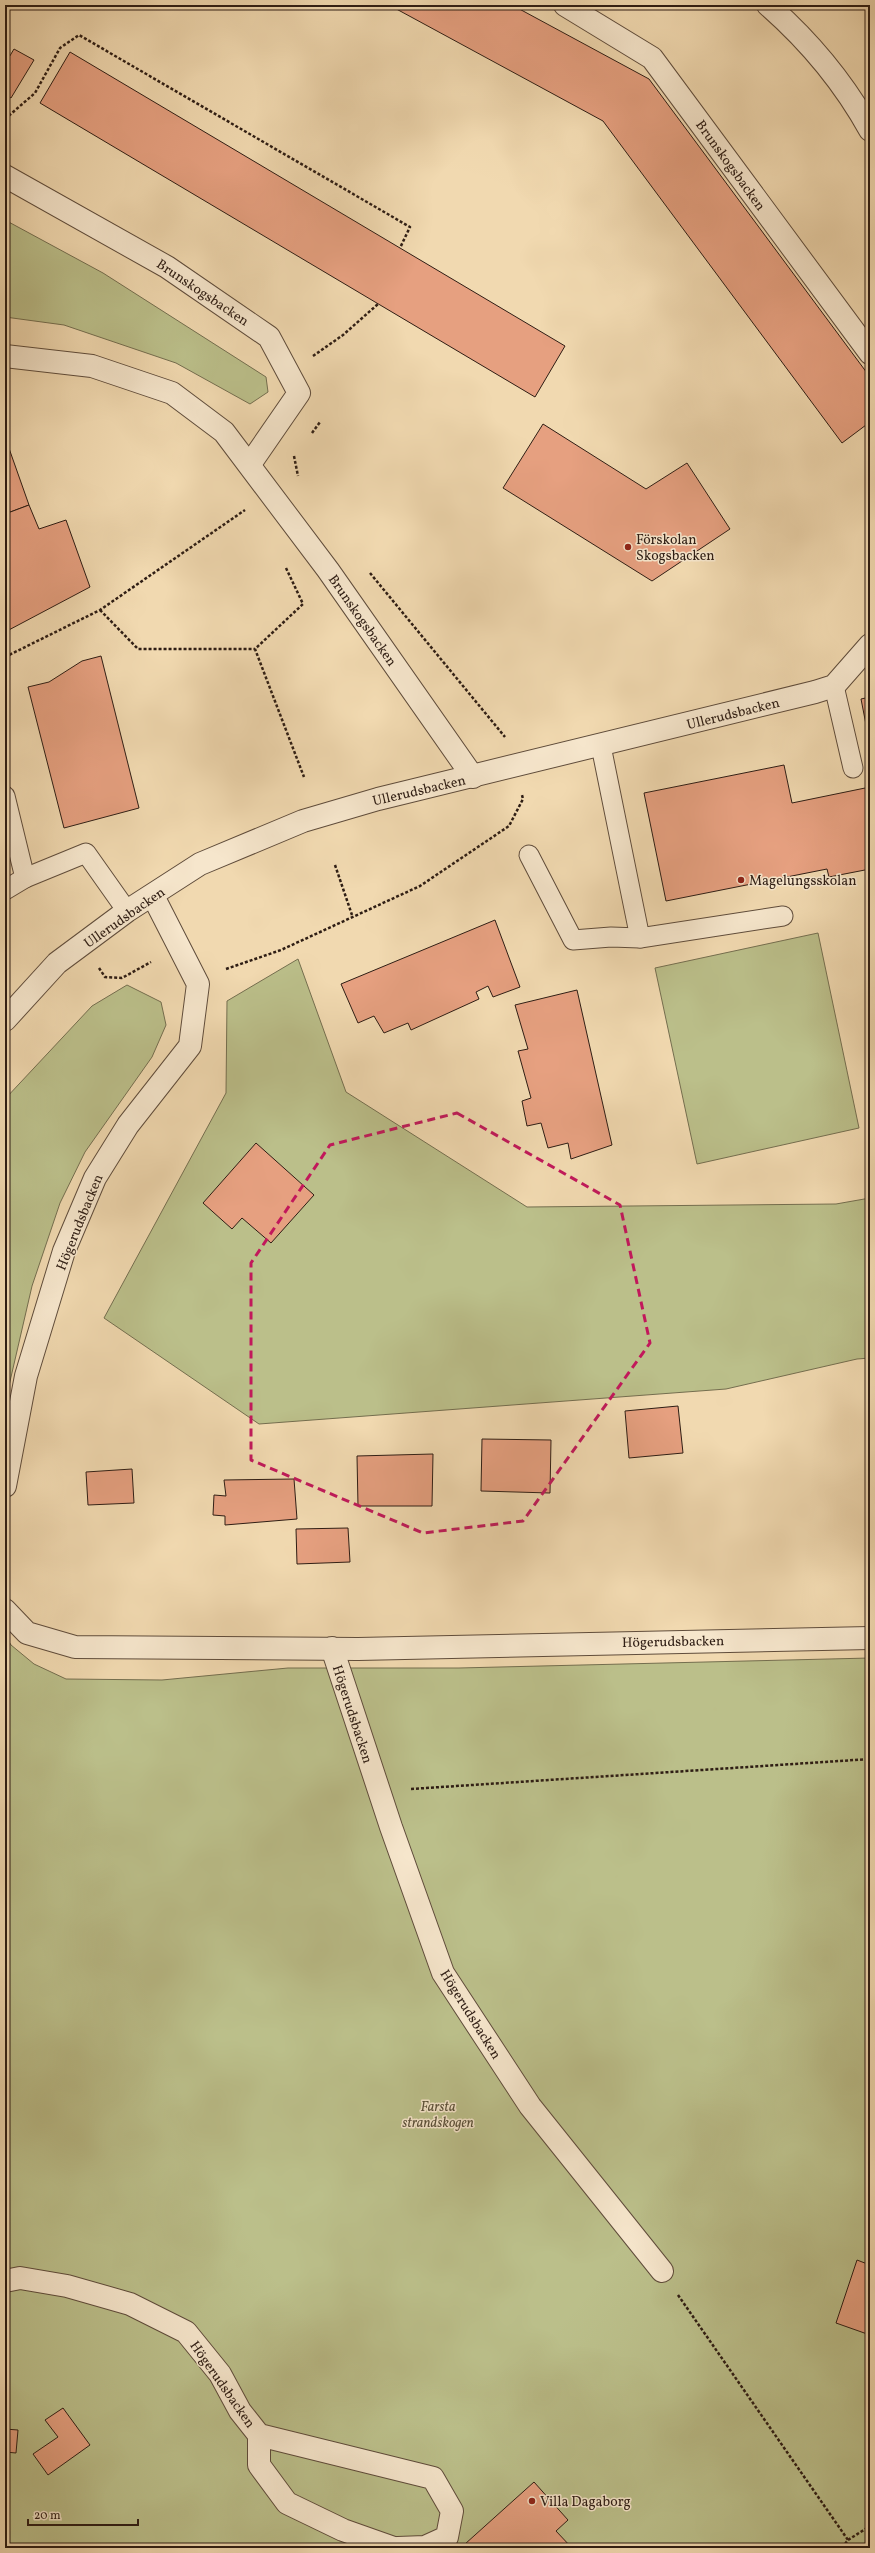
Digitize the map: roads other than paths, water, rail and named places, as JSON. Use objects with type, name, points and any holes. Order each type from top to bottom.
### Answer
[{"type":"street","name":"Brunskogsbacken","points":[[565,5],[652,58],[870,353]]},
{"type":"street","points":[[768,5],[787,21],[834,73],[870,130]]},
{"type":"street","name":"Brunskogsbacken","points":[[5,176],[167,267],[269,337],[299,393],[250,464]]},
{"type":"street","name":"Brunskogsbacken","points":[[5,356],[92,366],[172,393],[224,432],[250,464],[328,570],[473,777]]},
{"type":"street","points":[[834,686],[870,645]]},
{"type":"street","name":"Ullerudsbacken","points":[[5,1020],[57,963],[127,912],[200,864],[303,821],[378,799],[601,746],[834,686]]},
{"type":"street","name":"Högerudsbacken","points":[[5,1486],[26,1376],[67,1244],[99,1171],[128,1125],[190,1046],[198,984],[153,896]]},
{"type":"street","name":"Högerudsbacken","points":[[5,1610],[27,1633],[75,1647],[332,1648],[870,1638]]},
{"type":"street","name":"Högerudsbacken","points":[[332,1648],[379,1791],[443,1973],[530,2106],[662,2271]]},
{"type":"street","name":"Högerudsbacken","points":[[5,2281],[20,2278],[68,2286],[130,2304],[186,2332],[220,2374],[240,2411],[260,2435],[433,2478],[452,2511],[447,2537],[425,2547],[398,2548]]},
{"type":"street","name":"Högerudsbacken","points":[[260,2435],[259,2465],[287,2503],[344,2530],[394,2548]]},
{"type":"lane","points":[[834,686],[853,768]]},
{"type":"lane","points":[[601,746],[640,938]]},
{"type":"lane","points":[[5,796],[25,878]]},
{"type":"lane","points":[[5,890],[25,878],[86,853],[127,912]]},
{"type":"lane","points":[[529,855],[573,940],[611,937],[640,938],[783,916]]},
{"type":"place","name":"Förskolan Skogsbacken","points":[[628,547]]},
{"type":"place","name":"Magelungsskolan","points":[[741,880]]},
{"type":"place","name":"Villa Dagaborg","points":[[532,2501]]},
{"type":"park label","name":"Farsta strandskogen","points":[[438,2114]]}]
